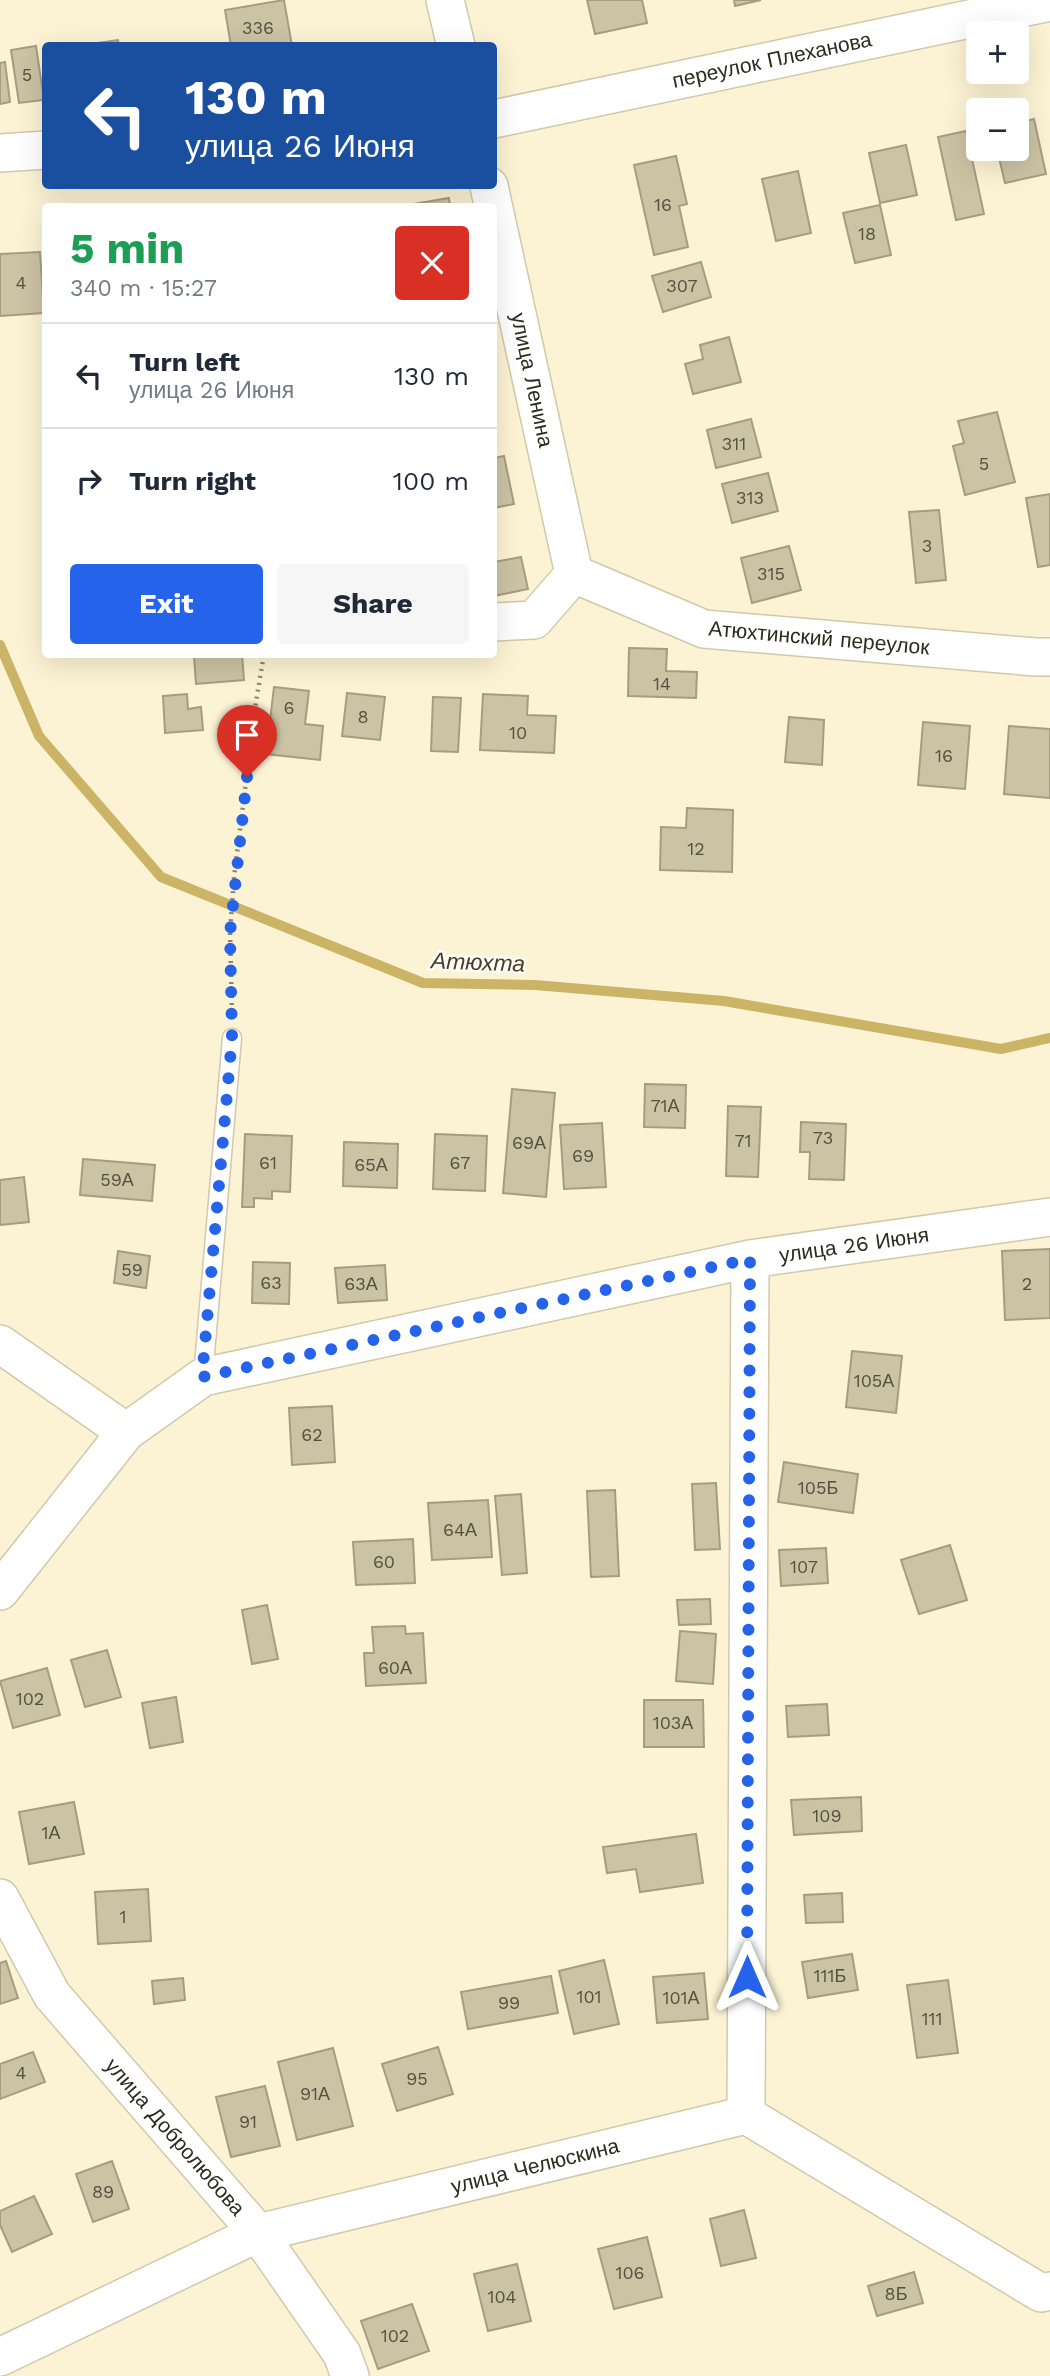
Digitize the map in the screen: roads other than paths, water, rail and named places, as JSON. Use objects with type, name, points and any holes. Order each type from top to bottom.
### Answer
[{"type":"street","points":[[444,0],[455,42]]},
{"type":"street","name":"переулок Плеханова","points":[[497,118],[1050,2]]},
{"type":"street","points":[[0,153],[42,150]]},
{"type":"street","name":"улица Ленина","points":[[497,223],[574,574]]},
{"type":"street","points":[[497,622],[534,620],[574,574]]},
{"type":"street","name":"Атюхтинский переулок","points":[[574,574],[704,629],[1050,657]]},
{"type":"street","name":"улица 26 Июня","points":[[0,1591],[127,1432],[202,1377],[750,1259],[1050,1217]]},
{"type":"street","points":[[750,1259],[747,2115],[1041,2293],[1050,2291]]},
{"type":"street","points":[[0,1344],[127,1432]]},
{"type":"street","name":"улица Добролюбова","points":[[0,1898],[52,1995],[258,2233],[342,2354],[351,2376]]},
{"type":"street","name":"улица Челюскина","points":[[0,2357],[258,2233],[747,2115]]},
{"type":"lane","points":[[202,1377],[232,1038]]},
{"type":"waterway","name":"Атюхта","points":[[0,645],[39,736],[161,877],[423,983],[535,985],[724,1001],[1001,1049],[1050,1038]]}]
